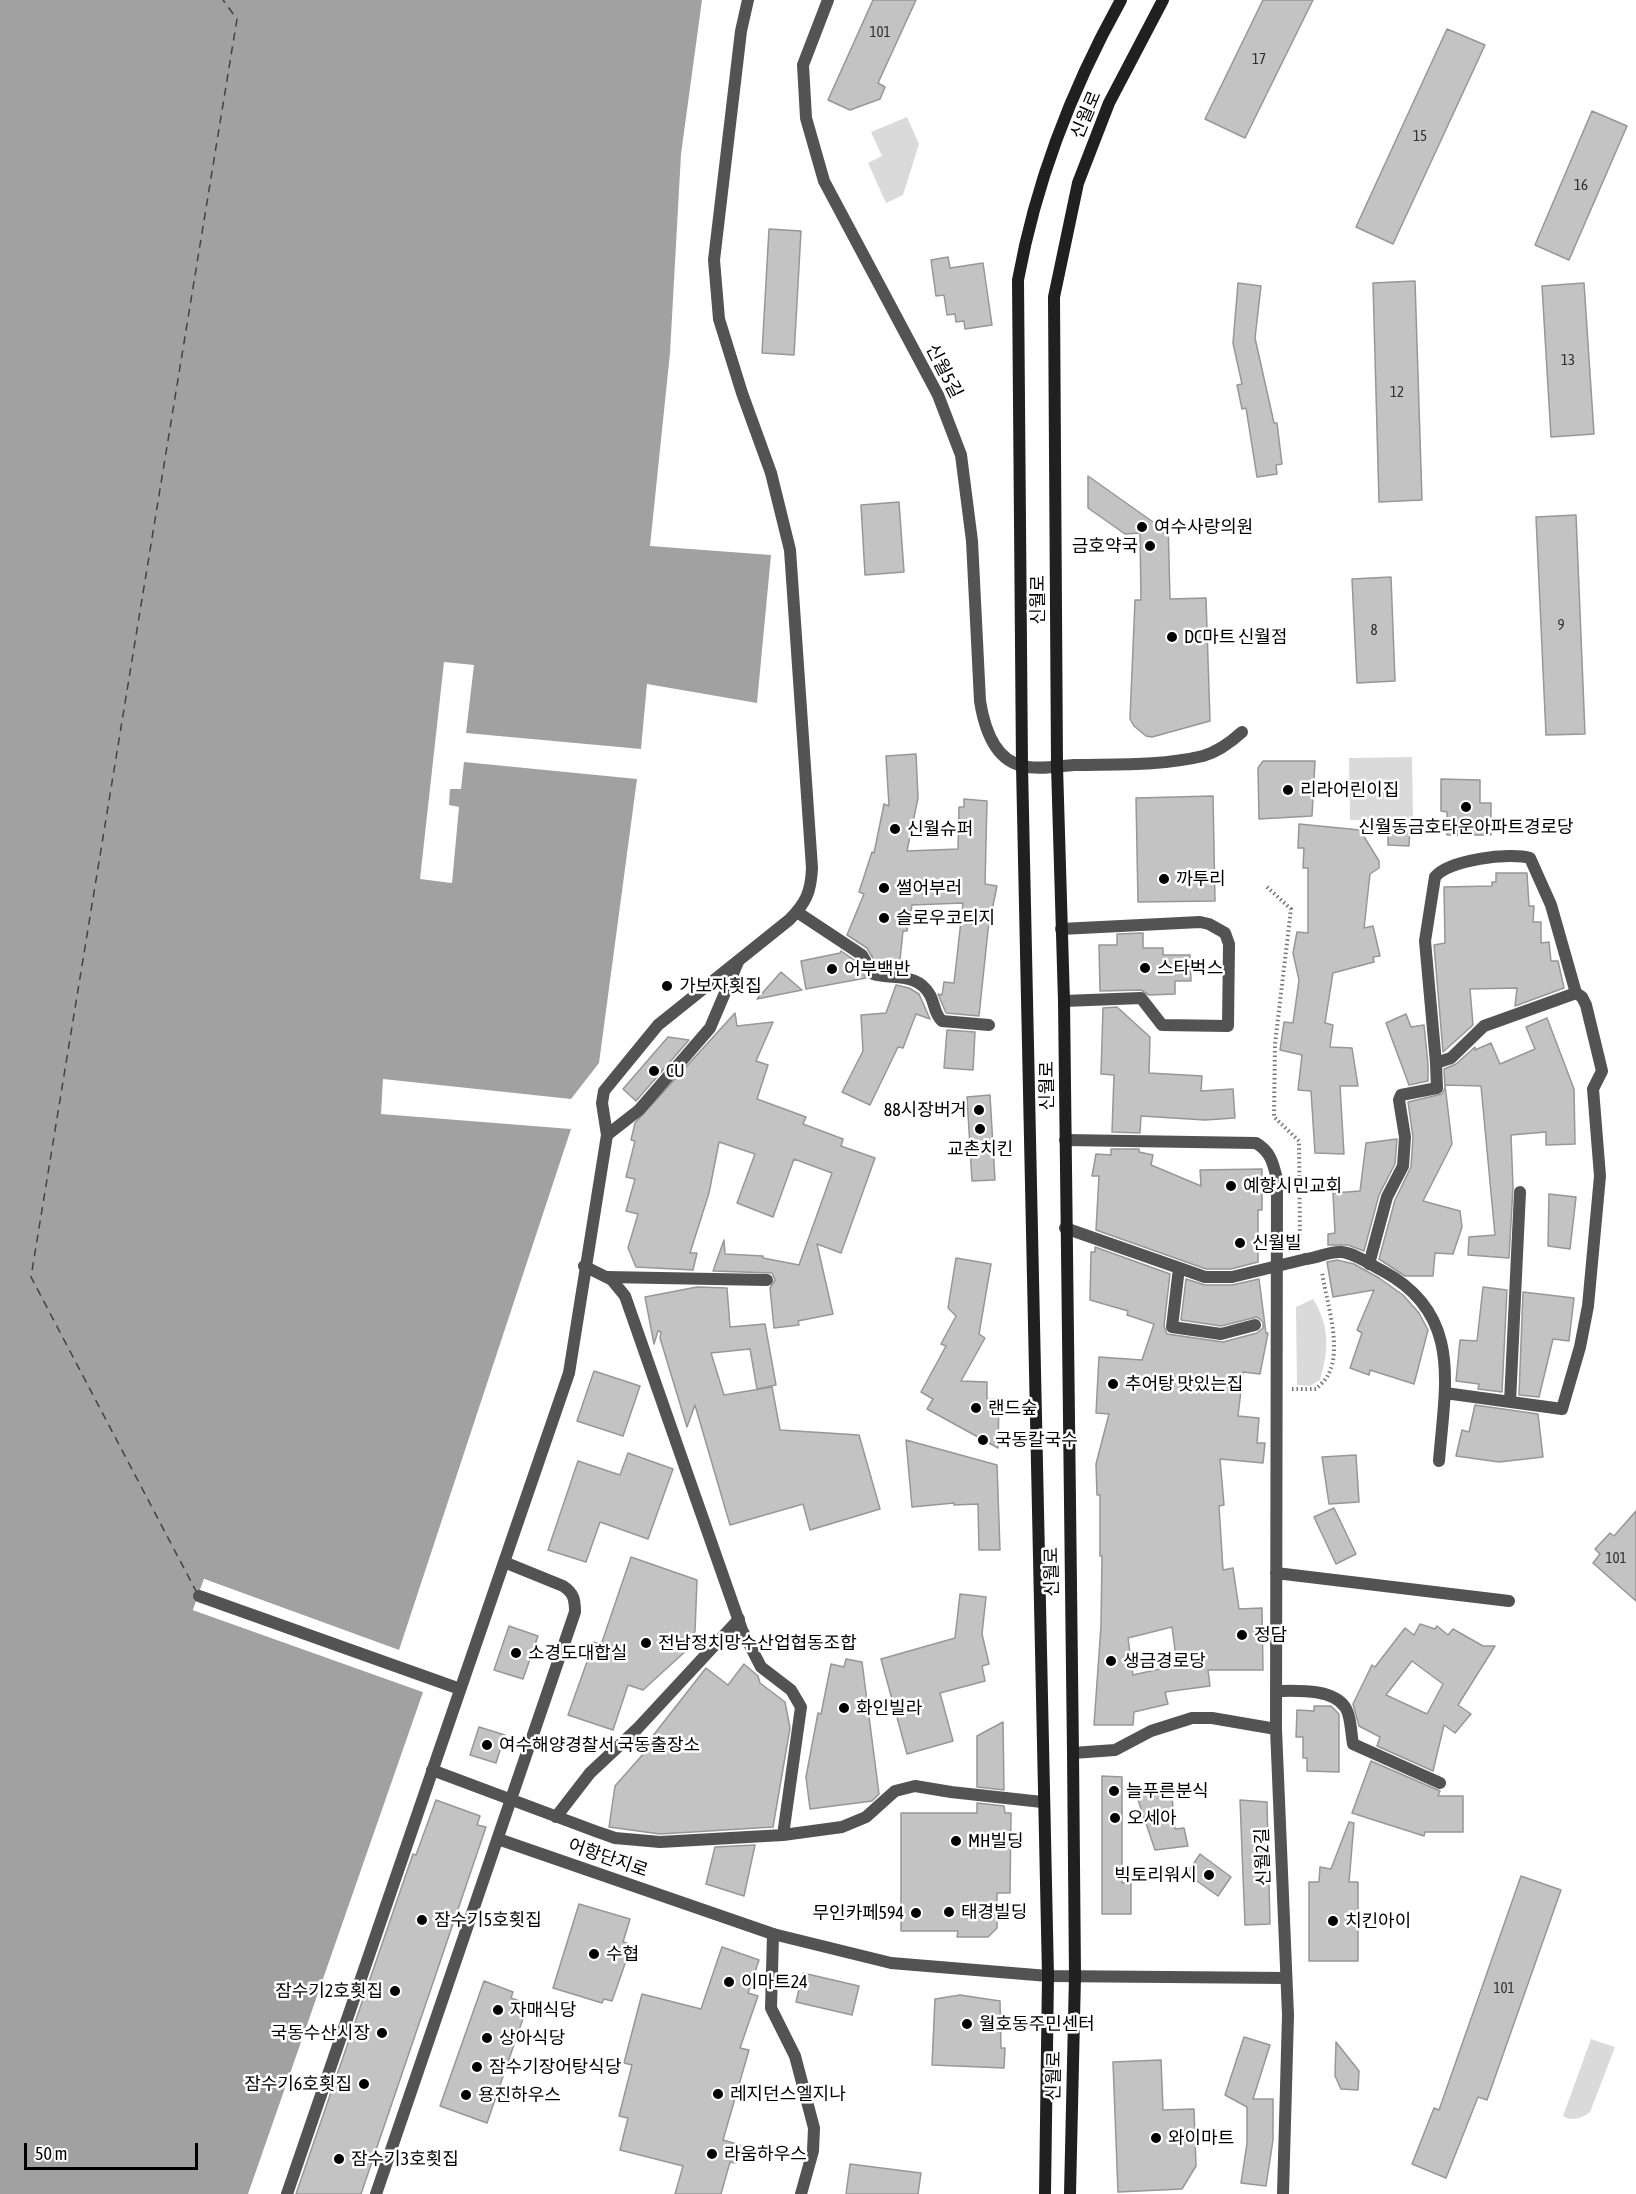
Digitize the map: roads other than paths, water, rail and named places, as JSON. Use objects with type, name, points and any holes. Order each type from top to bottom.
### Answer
[{"type":"street","points":[[287,2194],[568,1373],[607,1135],[602,1103],[604,1091],[658,1025],[797,912],[807,901],[810,892],[812,868],[790,550],[771,473],[742,393],[719,318],[714,260],[741,31],[748,0]]},
{"type":"street","name":"신월5길","points":[[828,0],[803,66],[802,88],[811,139],[824,181],[938,395],[955,437],[961,455],[972,541],[983,721],[998,750],[1022,766]]},
{"type":"street","name":"신월로","points":[[1045,2194],[1048,1976],[1042,1802],[1022,766],[1018,280],[1027,229],[1040,182],[1079,82],[1121,0]]},
{"type":"street","name":"신월로","points":[[1070,2194],[1075,1976],[1064,1001],[1057,766],[1053,297],[1078,183],[1109,103],[1163,0]]},
{"type":"street","points":[[1022,766],[1184,759],[1205,755],[1242,732]]},
{"type":"street","points":[[1369,1264],[1387,1197],[1403,1166],[1405,1137],[1399,1098],[1404,1094],[1437,1088],[1425,941],[1435,877],[1445,869],[1481,859],[1514,856],[1530,858],[1551,905],[1576,993],[1582,997],[1586,1005],[1602,1071],[1593,1089],[1600,1176],[1588,1306],[1580,1347],[1562,1409],[1445,1393]]},
{"type":"street","points":[[797,912],[862,955],[873,974],[910,978],[918,982],[929,994],[937,1016],[942,1021],[989,1025]]},
{"type":"street","points":[[1061,929],[1200,922],[1225,933],[1229,944],[1227,1026],[1162,1025],[1141,998],[1064,1001]]},
{"type":"street","points":[[607,1135],[639,1110],[710,1028],[738,962]]},
{"type":"street","points":[[1436,1064],[1451,1058],[1484,1026],[1576,993]]},
{"type":"street","name":"신월2길","points":[[1065,1140],[1256,1143],[1266,1149],[1277,1179],[1276,1729],[1288,2015],[1283,2194]]},
{"type":"street","points":[[1510,1402],[1520,1192]]},
{"type":"street","points":[[1065,1228],[1179,1268],[1215,1278],[1276,1268],[1341,1252],[1369,1264],[1410,1287],[1428,1309],[1444,1345],[1445,1393],[1438,1461]]},
{"type":"street","points":[[584,1266],[607,1277],[619,1286],[631,1308],[739,1620],[762,1667],[791,1690],[801,1707],[783,1835]]},
{"type":"street","points":[[1179,1268],[1172,1327],[1221,1334],[1255,1325]]},
{"type":"street","points":[[607,1277],[767,1280]]},
{"type":"street","points":[[376,2194],[575,1612],[575,1600],[571,1592],[554,1581],[504,1562]]},
{"type":"street","points":[[1276,1573],[1509,1601]]},
{"type":"street","points":[[199,1596],[460,1689]]},
{"type":"street","points":[[556,1817],[590,1773],[637,1729],[739,1620]]},
{"type":"street","points":[[1276,1691],[1321,1694],[1337,1699],[1346,1708],[1353,1744],[1440,1783]]},
{"type":"street","points":[[1073,1753],[1115,1750],[1151,1731],[1192,1718],[1212,1718],[1276,1729]]},
{"type":"street","points":[[432,1770],[615,1838],[635,1841],[706,1841],[783,1835],[853,1824],[895,1791],[915,1786],[1042,1802]]},
{"type":"street","name":"어항단지로","points":[[498,1839],[773,1934],[817,1947],[916,1966],[1048,1976],[1286,1978]]},
{"type":"street","points":[[773,1934],[771,2008],[795,2056],[814,2128],[813,2151],[801,2194]]},
{"type":"place","name":"여수사랑의원","points":[[1142,527]]},
{"type":"place","name":"금호약국","points":[[1150,546]]},
{"type":"place","name":"DC마트 신월점","points":[[1172,637]]},
{"type":"place","name":"리라어린이집","points":[[1288,790]]},
{"type":"place","name":"신월동금호타운아파트경로당","points":[[1466,807]]},
{"type":"place","name":"신월슈퍼","points":[[895,829]]},
{"type":"place","name":"까투리","points":[[1164,879]]},
{"type":"place","name":"썰어부러","points":[[884,888]]},
{"type":"place","name":"슬로우코티지","points":[[884,918]]},
{"type":"place","name":"스타벅스","points":[[1145,968]]},
{"type":"place","name":"어부백반","points":[[832,969]]},
{"type":"place","name":"가보자횟집","points":[[667,986]]},
{"type":"place","name":"CU","points":[[654,1071]]},
{"type":"place","name":"88시장버거","points":[[979,1110]]},
{"type":"place","name":"교촌치킨","points":[[980,1129]]},
{"type":"place","name":"예향시민교회","points":[[1231,1186]]},
{"type":"place","name":"신월빌","points":[[1240,1243]]},
{"type":"place","name":"추어탕 맛있는집","points":[[1113,1384]]},
{"type":"place","name":"랜드숲","points":[[976,1408]]},
{"type":"place","name":"국동칼국수","points":[[983,1440]]},
{"type":"place","name":"정담","points":[[1242,1635]]},
{"type":"place","name":"전남정치망수산업협동조합","points":[[646,1643]]},
{"type":"place","name":"소경도대합실","points":[[516,1653]]},
{"type":"place","name":"생금경로당","points":[[1111,1661]]},
{"type":"place","name":"화인빌라","points":[[844,1708]]},
{"type":"place","name":"여수해양경찰서 국동출장소","points":[[487,1745]]},
{"type":"place","name":"늘푸른분식","points":[[1114,1791]]},
{"type":"place","name":"오세아","points":[[1115,1818]]},
{"type":"place","name":"MH빌딩","points":[[956,1841]]},
{"type":"place","name":"빅토리워시","points":[[1209,1875]]},
{"type":"place","name":"태경빌딩","points":[[949,1912]]},
{"type":"place","name":"무인카페594","points":[[916,1913]]},
{"type":"place","name":"잠수기5호횟집","points":[[422,1920]]},
{"type":"place","name":"치킨아이","points":[[1333,1921]]},
{"type":"place","name":"수협","points":[[594,1954]]},
{"type":"place","name":"이마트24","points":[[729,1982]]},
{"type":"place","name":"잠수기2호횟집","points":[[395,1991]]},
{"type":"place","name":"자매식당","points":[[498,2010]]},
{"type":"place","name":"월호동주민센터","points":[[967,2024]]},
{"type":"place","name":"국동수산시장","points":[[382,2033]]},
{"type":"place","name":"상아식당","points":[[487,2038]]},
{"type":"place","name":"잠수기장어탕식당","points":[[477,2067]]},
{"type":"place","name":"잠수기6호횟집","points":[[364,2084]]},
{"type":"place","name":"레지던스엘지나","points":[[718,2094]]},
{"type":"place","name":"용진하우스","points":[[466,2095]]},
{"type":"place","name":"와이마트","points":[[1156,2138]]},
{"type":"place","name":"라움하우스","points":[[712,2154]]},
{"type":"place","name":"잠수기3호횟집","points":[[339,2159]]}]
